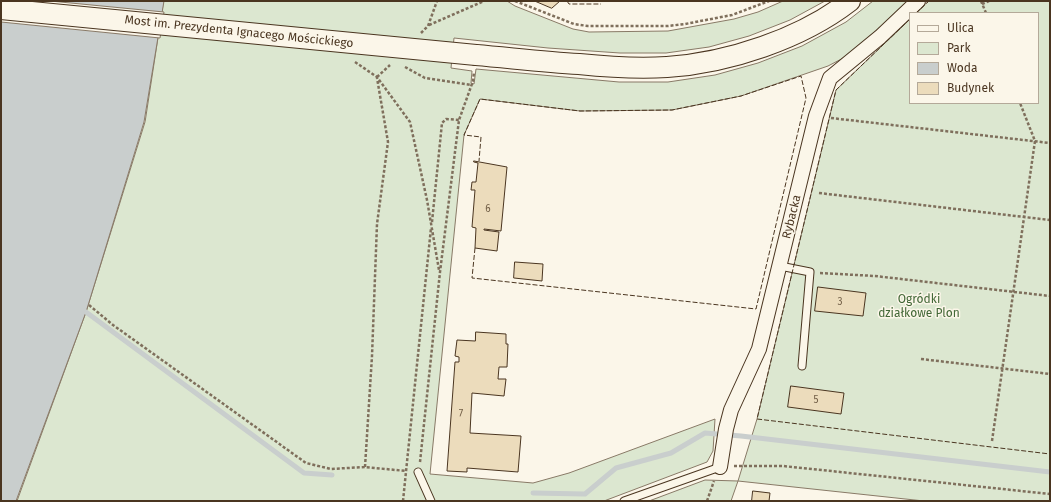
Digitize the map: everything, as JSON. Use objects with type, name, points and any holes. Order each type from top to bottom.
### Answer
[{"type":"main road","name":"Most im. Prezydenta Ignacego Mościckiego","points":[[1,9],[619,68],[667,67],[712,61],[753,50],[796,33],[838,10],[850,1]]},
{"type":"street","name":"Rybacka","points":[[720,467],[726,428],[731,410],[759,350],[816,116],[830,78],[880,37],[918,1]]},
{"type":"lane","points":[[780,266],[810,272],[802,366]]},
{"type":"lane","points":[[624,501],[720,467]]},
{"type":"lane","points":[[418,472],[431,501]]},
{"type":"path","points":[[428,26],[484,1]]},
{"type":"path","points":[[515,1],[574,24],[588,26],[668,26],[732,15],[769,1]]},
{"type":"path","points":[[986,12],[981,2],[989,1]]},
{"type":"path","points":[[399,64],[425,78],[472,85]]},
{"type":"path","points":[[365,467],[372,356],[377,224],[388,142],[377,77],[410,122],[432,225],[440,272]]},
{"type":"path","points":[[418,472],[440,272],[459,120],[474,81]]},
{"type":"path","points":[[992,442],[1004,368],[1035,141],[1020,104]]},
{"type":"path","points":[[830,118],[1050,143]]},
{"type":"path","points":[[403,501],[442,123],[446,119],[459,120]]},
{"type":"path","points":[[819,193],[1050,220]]},
{"type":"path","points":[[810,272],[875,276],[1050,296]]},
{"type":"path","points":[[89,305],[113,325],[306,463],[331,469],[365,467],[407,471]]},
{"type":"path","points":[[922,359],[1050,374]]},
{"type":"path","points":[[706,501],[720,467],[783,466],[1050,494]]},
{"type":"green space","points":[[164,1],[507,1],[515,6],[573,29],[589,32],[668,31],[734,19],[758,12],[783,1],[825,1],[790,20],[749,36],[709,47],[666,53],[620,53],[548,48],[454,38],[451,68],[472,71],[471,83],[474,84],[476,69],[619,82],[668,82],[715,75],[758,63],[802,46],[846,22],[873,1],[908,1],[851,54],[828,66],[741,96],[672,110],[580,111],[480,99],[464,135],[430,474],[533,483],[569,473],[715,419],[713,451],[707,462],[604,501],[17,501],[86,312],[145,122]]},
{"type":"green space","name":"Ogródki działkowe Plon","points":[[929,1],[1050,1],[1050,501],[924,501],[738,481],[757,419],[836,90],[909,20],[909,104],[1039,104],[1039,12],[917,12]]},
{"type":"green space","points":[[705,480],[738,481],[731,501],[649,501]]},
{"type":"water","points":[[1,1],[164,1],[144,122],[86,312],[16,501],[1,501]]},
{"type":"pier","points":[[1,1],[50,1],[164,12],[160,38],[1,22]]},
{"type":"building","points":[[535,1],[560,1],[552,8]]},
{"type":"building","points":[[474,161],[507,167],[501,231],[484,229],[499,232],[497,251],[475,248],[476,228],[472,227],[475,190],[471,190],[472,182],[476,182],[478,163]]},
{"type":"building","points":[[515,262],[543,264],[542,281],[514,278]]},
{"type":"building","points":[[818,287],[866,293],[863,316],[815,311]]},
{"type":"building","points":[[476,332],[506,334],[506,344],[508,344],[507,367],[499,367],[498,379],[506,379],[504,396],[472,393],[470,433],[521,436],[518,472],[467,468],[467,472],[447,471],[455,362],[459,362],[459,357],[455,356],[457,340],[475,341]]},
{"type":"building","points":[[791,386],[844,393],[841,414],[788,407]]},
{"type":"building","points":[[753,491],[770,493],[769,501],[752,501]]},
{"type":"waterway","points":[[86,312],[304,473],[332,475]]},
{"type":"waterway","points":[[533,493],[585,494],[616,468],[671,453],[705,433],[1050,472]]},
{"type":"fence","points":[[567,1],[569,4],[601,4]]},
{"type":"fence","points":[[917,12],[929,1]]},
{"type":"fence","points":[[909,20],[836,90],[757,419],[1050,454]]},
{"type":"fence","points":[[475,248],[472,278],[756,309],[806,98],[801,76],[741,96],[672,110],[580,111],[480,99],[464,135],[481,137],[479,161]]}]
